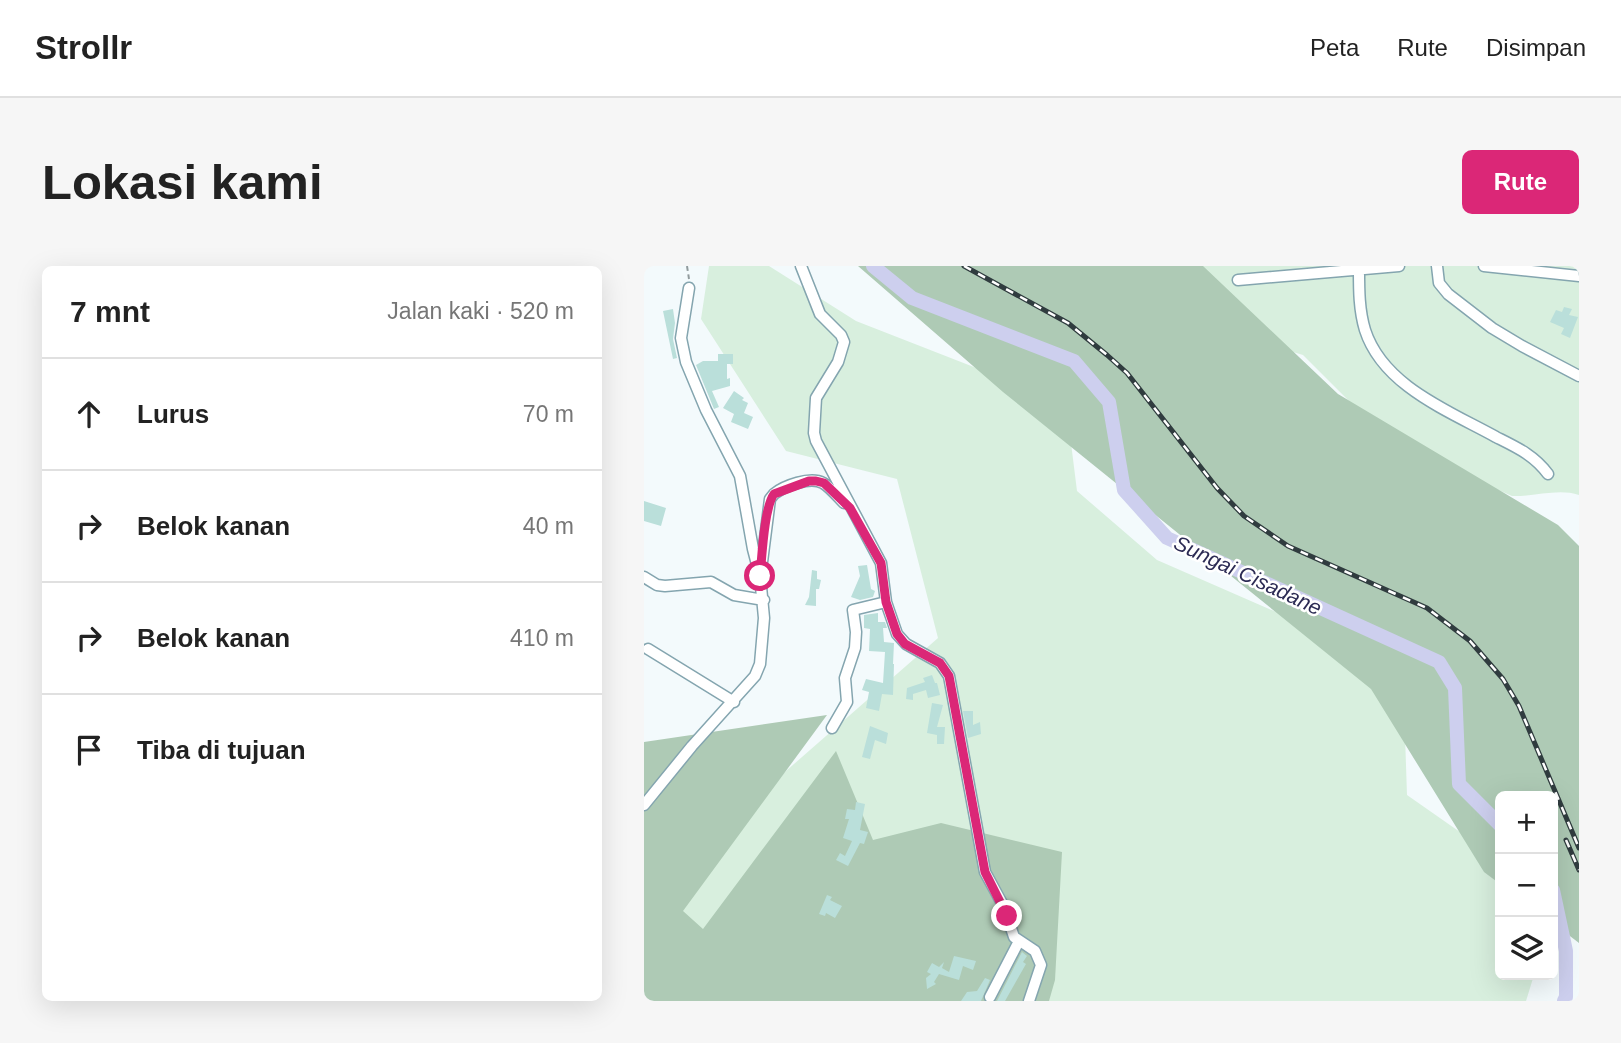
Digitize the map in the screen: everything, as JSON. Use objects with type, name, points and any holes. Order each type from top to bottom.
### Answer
[{"type":"street","points":[[801,266],[820,314],[844,339],[838,362],[816,398],[814,433],[850,508],[881,563],[886,602],[893,627],[905,644],[940,663],[949,676],[985,872],[1004,907],[1014,937],[1035,951],[1041,965],[1028,1001]]},
{"type":"street","points":[[1238,279],[1399,266]]},
{"type":"street","points":[[1437,266],[1438,283],[1448,294],[1492,328],[1579,376]]},
{"type":"street","points":[[1484,266],[1579,276]]},
{"type":"street","points":[[1359,270],[1360,304],[1365,330],[1373,349],[1387,367],[1422,396],[1531,455],[1548,474]]},
{"type":"street","points":[[644,805],[692,746],[734,702],[755,676],[760,664],[764,600],[740,476],[706,410],[686,362],[681,338],[690,288]]},
{"type":"street","points":[[760,576],[770,499],[774,494],[816,481],[824,483],[850,508]]},
{"type":"street","points":[[644,577],[657,585],[665,586],[711,582],[734,595],[764,600]]},
{"type":"street","points":[[832,728],[847,702],[845,678],[855,648],[853,610],[886,602]]},
{"type":"street","points":[[645,646],[734,702]]},
{"type":"street","points":[[990,997],[1019,941]]},
{"type":"path","points":[[687,266],[690,288]]},
{"type":"green space","points":[[709,266],[769,266],[856,321],[1066,403],[1077,491],[1157,560],[1331,636],[1404,705],[1407,795],[1495,857],[1495,980],[1532,980],[1526,1001],[1030,1001],[701,954],[657,915],[786,771],[938,638],[897,479],[786,451],[701,319]]},
{"type":"green space","points":[[858,266],[1203,266],[1338,394],[1558,525],[1579,546],[1579,943],[1558,927],[1558,791],[1495,791],[1495,880],[1484,872],[1371,689],[1003,392]]},
{"type":"green space","points":[[1186,266],[1579,266],[1579,495],[1563,492],[1512,496],[1408,450],[1365,417],[1303,355],[1254,340]]},
{"type":"green space","points":[[827,715],[683,911],[703,929],[836,751],[873,840],[941,823],[1062,852],[1055,980],[1049,1001],[644,1001],[644,742]]},
{"type":"building","points":[[1564,307],[1572,309],[1569,315],[1578,317],[1570,338],[1561,334],[1564,328],[1550,322],[1556,310],[1562,312]]},
{"type":"building","points":[[673,309],[673,339],[677,358],[673,359],[663,311]]},
{"type":"building","points":[[718,354],[733,354],[733,364],[727,364],[730,386],[712,391],[719,407],[714,409],[696,365],[703,361],[718,361]]},
{"type":"building","points":[[734,391],[748,403],[744,413],[753,417],[748,429],[731,422],[734,414],[723,408]]},
{"type":"building","points":[[644,501],[666,508],[661,526],[644,521]]},
{"type":"building","points":[[867,565],[871,589],[875,591],[873,597],[860,600],[851,597],[860,576],[858,566]]},
{"type":"building","points":[[812,570],[817,571],[817,579],[821,580],[819,589],[816,589],[816,606],[805,605],[809,597]]},
{"type":"building","points":[[878,613],[878,622],[885,622],[887,628],[883,628],[884,642],[894,643],[893,695],[882,694],[879,711],[866,708],[869,692],[862,690],[866,679],[883,683],[885,652],[869,651],[870,629],[864,628],[864,615]]},
{"type":"building","points":[[932,675],[940,695],[928,698],[926,690],[913,694],[913,700],[906,699],[907,688],[925,682],[923,678]]},
{"type":"building","points":[[932,703],[943,705],[937,727],[945,727],[944,744],[937,744],[937,735],[927,733]]},
{"type":"building","points":[[963,711],[973,711],[973,725],[980,722],[981,734],[968,738]]},
{"type":"building","points":[[870,726],[888,733],[886,744],[875,740],[870,759],[862,757]]},
{"type":"building","points":[[856,802],[865,804],[860,830],[868,832],[864,844],[860,843],[848,866],[836,860],[840,853],[845,856],[852,841],[843,838],[849,819],[845,819],[847,809],[855,810]]},
{"type":"building","points":[[827,895],[832,897],[830,900],[842,906],[835,918],[826,913],[825,916],[819,914]]},
{"type":"building","points":[[1022,952],[1027,956],[1023,962],[1026,964],[1005,1001],[997,1001]]},
{"type":"building","points":[[954,956],[976,961],[973,970],[963,966],[959,980],[939,974],[934,982],[936,984],[927,989],[926,978],[931,974],[927,972],[932,963],[939,967],[944,962],[942,968],[949,972]]},
{"type":"building","points":[[985,978],[990,980],[981,1001],[961,1001],[967,992],[977,991]]},
{"type":"waterway","name":"Sungai Cisadane","points":[[873,266],[912,298],[1074,361],[1109,402],[1124,490],[1167,538],[1439,662],[1455,688],[1459,784],[1495,820]]},
{"type":"waterway","name":"Sungai Cisadane","points":[[1558,913],[1566,951],[1564,1001]]},
{"type":"railway","points":[[964,266],[1068,323],[1107,355],[1127,373],[1217,488],[1244,516],[1288,546],[1427,608],[1470,641],[1503,679],[1519,706],[1579,848]]},
{"type":"railway","points":[[1566,840],[1579,870]]},
{"type":"route","points":[[760,576],[770,499],[779,490],[809,481],[824,483],[850,508],[879,558],[886,602],[897,634],[905,644],[940,663],[952,683],[979,848],[985,872],[1007,916]]}]
